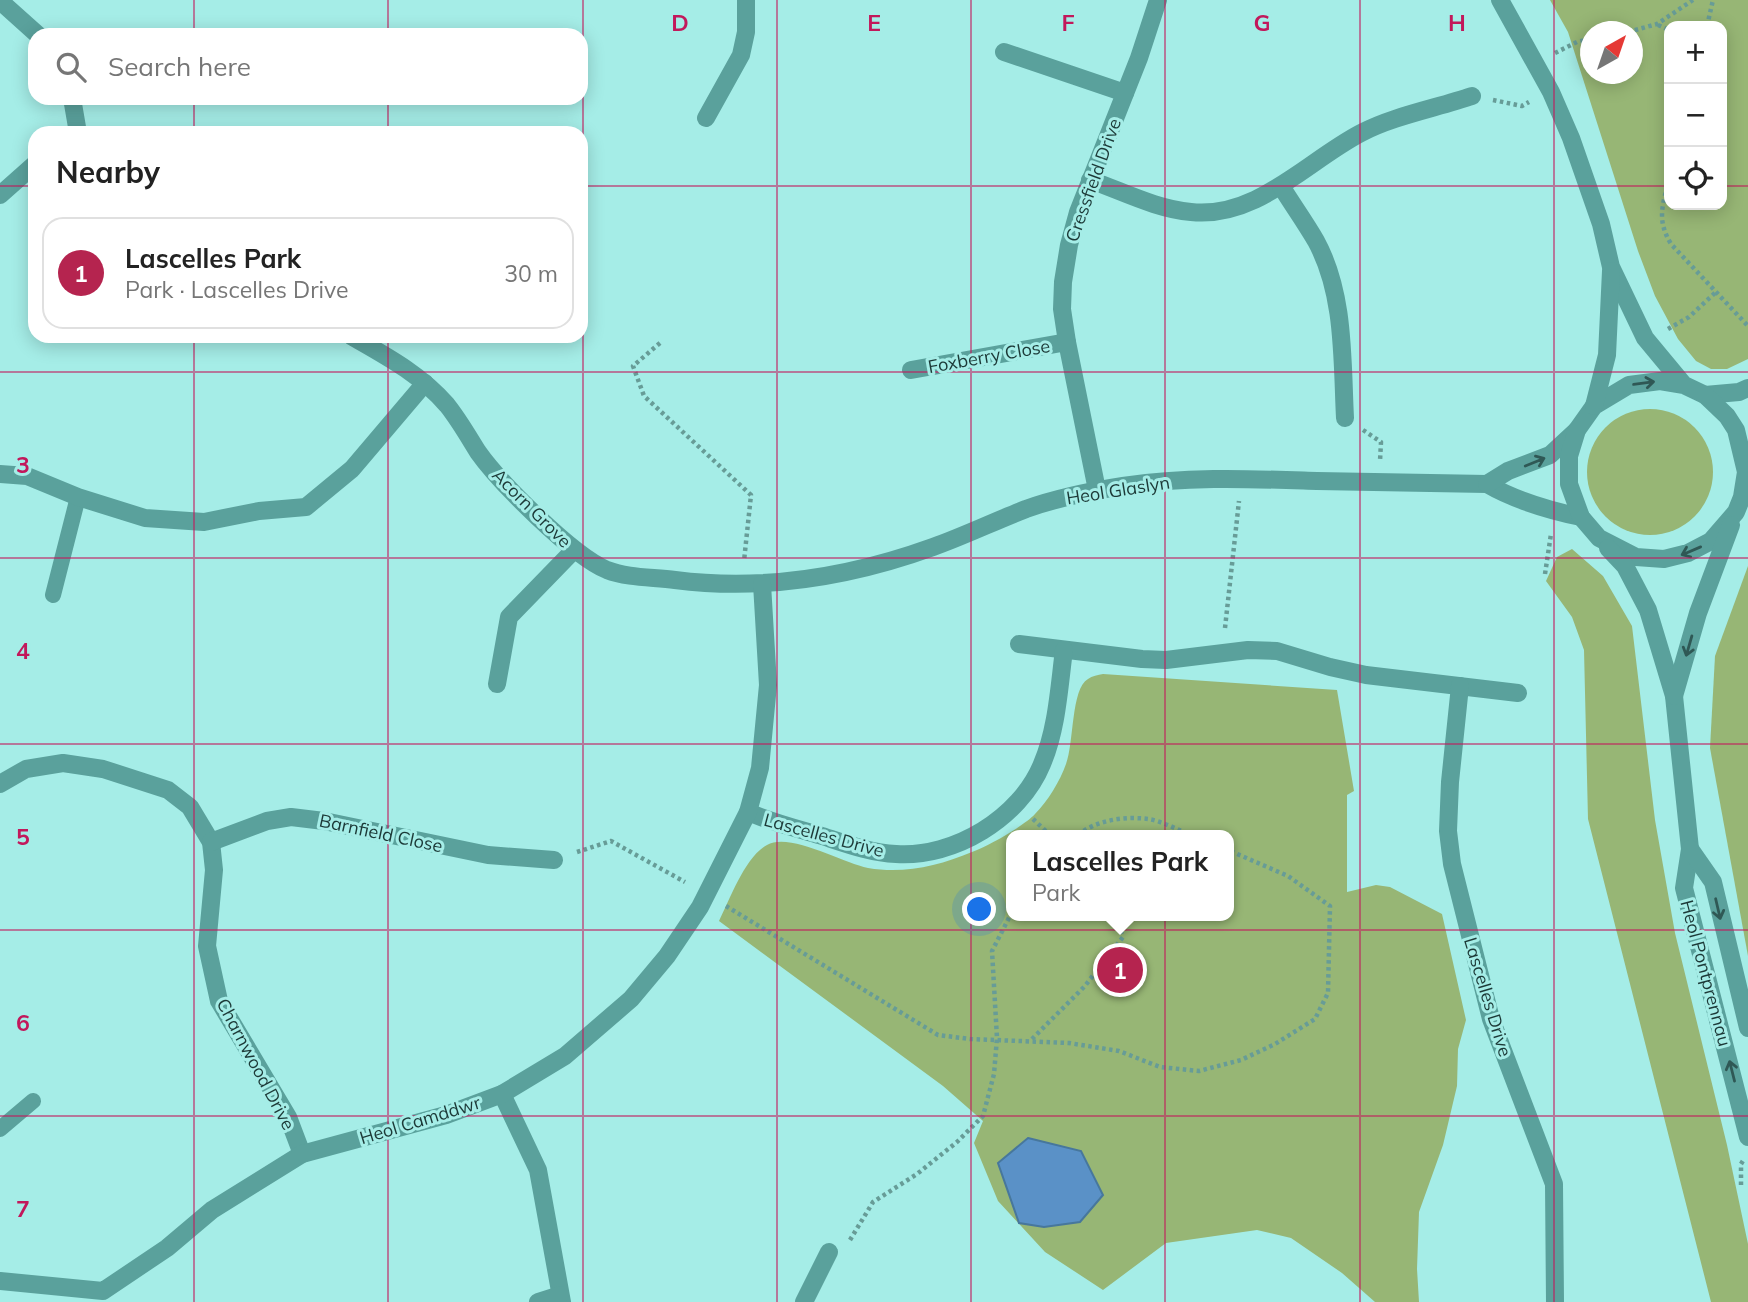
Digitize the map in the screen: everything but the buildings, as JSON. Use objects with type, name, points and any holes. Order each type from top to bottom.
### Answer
[{"type":"street","points":[[706,118],[741,55],[746,32],[746,0]]},
{"type":"street","name":"Cressfield Drive","points":[[1097,490],[1067,342],[1062,309],[1063,282],[1069,244],[1090,180],[1158,0]]},
{"type":"street","points":[[1500,0],[1551,92],[1582,166],[1611,267],[1645,338],[1684,385]]},
{"type":"street","points":[[0,1],[29,28]]},
{"type":"street","points":[[1004,52],[1125,93]]},
{"type":"street","points":[[1090,180],[1162,206],[1191,212],[1218,212],[1247,203],[1281,186],[1363,131],[1472,96]]},
{"type":"street","points":[[73,105],[77,126]]},
{"type":"street","points":[[0,195],[28,170]]},
{"type":"street","points":[[1281,186],[1317,243],[1334,290],[1340,332],[1345,418]]},
{"type":"street","points":[[1594,406],[1629,386],[1660,381],[1684,385],[1705,395],[1727,416],[1737,430],[1746,472],[1742,497],[1711,541],[1688,553],[1664,559],[1636,557],[1599,538],[1581,517],[1569,484],[1569,456],[1577,430],[1594,406],[1607,355],[1611,267]]},
{"type":"street","name":"Foxberry Close","points":[[911,370],[1067,342]]},
{"type":"street","name":"Acorn Grove","points":[[363,343],[403,366],[425,383],[462,425],[500,478],[574,550],[607,570],[631,576],[709,584],[762,584]]},
{"type":"street","points":[[0,474],[27,476],[78,497],[145,518],[204,522],[259,511],[306,507],[352,469],[425,383]]},
{"type":"street","points":[[1705,395],[1739,392],[1748,388]]},
{"type":"street","name":"Heol Glaslyn","points":[[1487,484],[1508,471],[1550,455],[1577,430]]},
{"type":"street","name":"Heol Glaslyn","points":[[762,584],[858,569],[933,547],[1028,509],[1097,490],[1153,482],[1241,478],[1487,484],[1506,496],[1581,517]]},
{"type":"street","name":"Heol Pontprennau","points":[[1674,696],[1698,613],[1742,497]]},
{"type":"street","name":"Heol Pontprennau","points":[[1599,538],[1625,566],[1648,610],[1674,696],[1690,849],[1684,888],[1748,1137]]},
{"type":"street","points":[[497,684],[509,617],[574,550]]},
{"type":"street","name":"Heol Camddwr","points":[[0,1281],[64,1295],[103,1291],[167,1248],[212,1210],[302,1154],[446,1115],[502,1094],[565,1056],[631,999],[667,956],[700,907],[748,813],[760,768],[768,685],[762,584]]},
{"type":"street","points":[[1019,644],[1166,660],[1223,653],[1277,651],[1366,675],[1518,693]]},
{"type":"street","name":"Lascelles Drive","points":[[748,813],[860,848],[896,855],[932,852],[968,840],[996,822],[1016,803],[1041,768],[1051,741],[1064,650]]},
{"type":"street","name":"Lascelles Drive","points":[[1460,686],[1448,819],[1452,864],[1491,1019],[1554,1184],[1555,1302]]},
{"type":"street","name":"Charnwood Drive","points":[[0,784],[26,769],[63,763],[103,769],[168,790],[190,807],[212,842],[214,870],[207,946],[219,1001],[288,1117],[302,1154]]},
{"type":"street","name":"Barnfield Close","points":[[212,842],[267,821],[291,817],[324,821],[488,855],[554,860]]},
{"type":"street","name":"Heol Pontprennau","points":[[1690,849],[1713,882],[1748,1028]]},
{"type":"street","points":[[502,1094],[538,1170],[561,1299],[538,1302]]},
{"type":"street","points":[[807,1301],[829,1252]]},
{"type":"lane","points":[[52,595],[78,497]]},
{"type":"lane","points":[[0,1129],[33,1101]]},
{"type":"path","points":[[1643,28],[1657,24],[1693,0]]},
{"type":"path","points":[[1708,21],[1713,0]]},
{"type":"path","points":[[1657,24],[1664,28]]},
{"type":"path","points":[[1536,63],[1580,41]]},
{"type":"path","points":[[1472,96],[1522,106],[1551,92]]},
{"type":"path","points":[[1664,201],[1662,230],[1671,244],[1748,326]]},
{"type":"path","points":[[1667,330],[1689,317],[1716,292]]},
{"type":"path","points":[[660,343],[634,366],[644,396],[751,495],[741,585]]},
{"type":"path","points":[[1345,418],[1381,442],[1378,482]]},
{"type":"path","points":[[1223,653],[1241,478]]},
{"type":"path","points":[[1545,575],[1554,511]]},
{"type":"path","points":[[1084,830],[1090,825],[1115,820],[1150,819],[1178,830]]},
{"type":"path","points":[[554,860],[611,841],[706,894],[938,1034],[970,1039],[1069,1042],[1119,1051],[1160,1067],[1199,1071],[1241,1060],[1275,1044],[1315,1019],[1328,993],[1330,906],[1288,876],[1234,853]]},
{"type":"path","points":[[829,1252],[845,1248],[873,1202],[917,1174],[957,1142],[983,1116],[994,1074],[997,1038],[992,951],[1007,921]]},
{"type":"path","points":[[1032,1040],[1084,987],[1123,937],[1117,921]]},
{"type":"path","points":[[1741,1185],[1741,1164],[1748,1151]]},
{"type":"green space","points":[[1550,0],[1748,0],[1748,359],[1727,369],[1711,369],[1696,361],[1678,339],[1655,296],[1638,251],[1585,84],[1643,84],[1643,21],[1580,21],[1580,70],[1568,32]]},
{"type":"green space","points":[[1650,409],[1674,414],[1695,427],[1708,448],[1713,472],[1708,496],[1695,517],[1674,530],[1650,535],[1626,530],[1605,517],[1592,496],[1587,472],[1592,448],[1605,427],[1626,414]]},
{"type":"green space","points":[[1572,549],[1603,576],[1632,626],[1655,820],[1675,933],[1727,1145],[1748,1244],[1748,1302],[1711,1302],[1588,819],[1584,650],[1572,617],[1546,581],[1557,557]]},
{"type":"green space","points":[[1748,566],[1748,956],[1710,748],[1715,656]]},
{"type":"green space","points":[[1101,674],[1337,690],[1354,791],[1347,795],[1347,892],[1376,885],[1390,887],[1442,914],[1466,1020],[1458,1049],[1457,1086],[1443,1145],[1419,1212],[1419,1302],[1375,1302],[1342,1273],[1291,1238],[1257,1230],[1166,1243],[1103,1290],[1045,1252],[998,1201],[974,1143],[983,1121],[943,1086],[719,921],[745,869],[767,845],[789,842],[868,868],[895,870],[934,865],[960,857],[1006,834],[1006,921],[1234,921],[1234,830],[1014,830],[1040,809],[1057,784],[1069,755],[1079,693],[1083,684],[1093,676]]},
{"type":"water","points":[[1028,1138],[1081,1151],[1103,1195],[1080,1222],[1044,1227],[1019,1223],[998,1163]]},
{"type":"place","name":"Lascelles Park","points":[[1120,970]]}]
